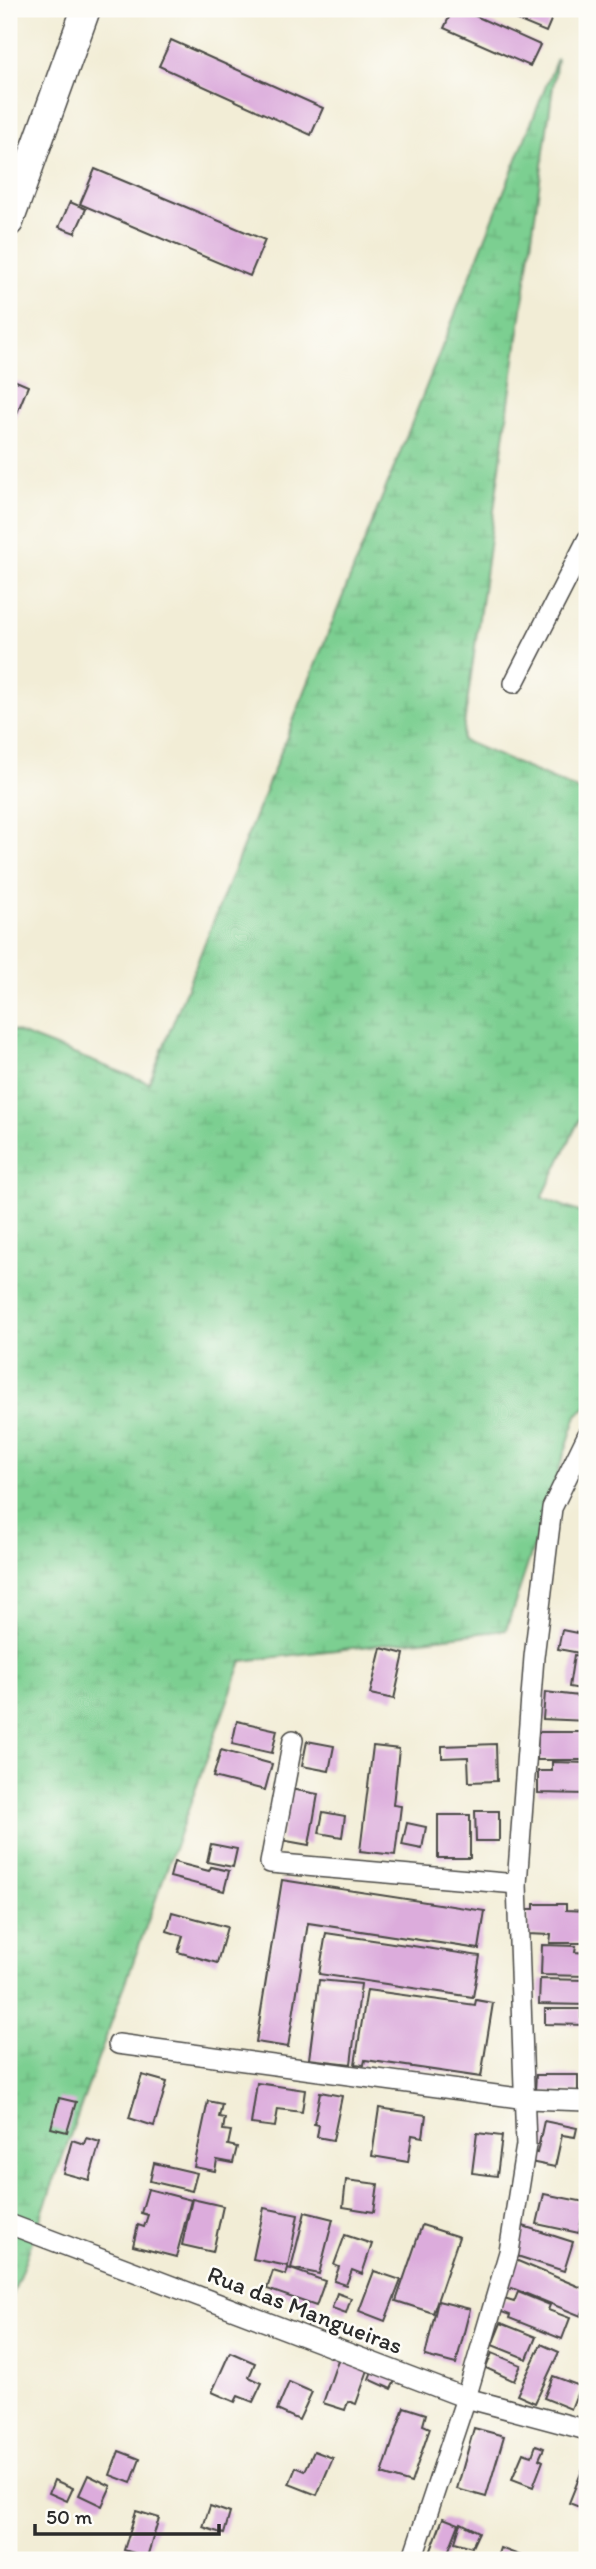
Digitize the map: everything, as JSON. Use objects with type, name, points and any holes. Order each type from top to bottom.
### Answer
[{"type":"street","points":[[9,222],[86,9]]},
{"type":"street","points":[[514,683],[587,540]]},
{"type":"street","points":[[412,2560],[466,2398],[509,2252],[526,2145],[517,1884],[534,1657],[552,1508],[587,1436]]},
{"type":"street","points":[[293,1740],[270,1863],[517,1884]]},
{"type":"street","points":[[118,2044],[526,2099],[587,2101]]},
{"type":"street","name":"Rua das Mangueiras","points":[[9,2224],[466,2398],[587,2430]]},
{"type":"green space","points":[[557,58],[462,740],[587,794],[587,1104],[542,1198],[587,1215],[587,1406],[577,1415],[506,1630],[242,1661],[9,2305],[9,1029],[149,1083]]},
{"type":"building","points":[[453,9],[460,9],[540,45],[530,66],[444,28]]},
{"type":"building","points":[[502,9],[543,9],[554,13],[546,32],[500,13]]},
{"type":"building","points":[[171,40],[323,108],[311,135],[159,66]]},
{"type":"building","points":[[95,169],[265,240],[250,276],[80,204]]},
{"type":"building","points":[[70,202],[86,209],[75,233],[59,227]]},
{"type":"building","points":[[9,378],[28,386],[13,423],[9,421]]},
{"type":"building","points":[[562,1630],[587,1635],[585,1654],[558,1649]]},
{"type":"building","points":[[381,1648],[404,1654],[394,1699],[370,1694]]},
{"type":"building","points":[[574,1655],[587,1657],[587,1690],[569,1687]]},
{"type":"building","points":[[545,1692],[587,1697],[587,1721],[543,1719]]},
{"type":"building","points":[[237,1721],[277,1730],[272,1753],[232,1744]]},
{"type":"building","points":[[538,1732],[587,1732],[587,1760],[537,1760]]},
{"type":"building","points":[[307,1741],[334,1746],[329,1771],[302,1766]]},
{"type":"building","points":[[496,1744],[497,1781],[469,1782],[468,1757],[442,1758],[442,1746]]},
{"type":"building","points":[[373,1746],[399,1749],[393,1805],[401,1806],[395,1855],[360,1851]]},
{"type":"building","points":[[221,1750],[272,1764],[265,1790],[213,1777]]},
{"type":"building","points":[[552,1762],[587,1763],[587,1794],[538,1793],[538,1771],[552,1771]]},
{"type":"building","points":[[290,1789],[318,1794],[309,1845],[281,1840]]},
{"type":"building","points":[[475,1811],[499,1811],[499,1841],[476,1841]]},
{"type":"building","points":[[323,1812],[345,1816],[342,1837],[319,1833]]},
{"type":"building","points":[[438,1815],[470,1815],[470,1858],[438,1858]]},
{"type":"building","points":[[407,1823],[426,1827],[422,1849],[402,1845]]},
{"type":"building","points":[[211,1844],[237,1849],[233,1867],[207,1862]]},
{"type":"building","points":[[174,1862],[209,1871],[211,1867],[229,1871],[224,1891],[170,1877]]},
{"type":"building","points":[[282,1880],[485,1911],[479,1949],[308,1923],[288,2047],[256,2042]]},
{"type":"building","points":[[534,1904],[566,1904],[566,1910],[587,1911],[587,1943],[550,1943],[551,1935],[527,1934],[528,1909],[534,1909]]},
{"type":"building","points":[[172,1912],[227,1927],[217,1963],[178,1952],[183,1936],[167,1931]]},
{"type":"building","points":[[326,1933],[480,1956],[473,1997],[319,1974]]},
{"type":"building","points":[[542,1945],[576,1946],[575,1952],[587,1953],[587,1976],[541,1975]]},
{"type":"building","points":[[540,1979],[587,1980],[587,2005],[539,2004]]},
{"type":"building","points":[[319,1980],[361,1984],[351,2064],[309,2059]]},
{"type":"building","points":[[367,1990],[475,2005],[476,2000],[493,2003],[481,2077],[365,2060],[364,2065],[355,2064]]},
{"type":"building","points":[[545,2009],[581,2009],[581,2018],[586,2017],[586,2025],[545,2024]]},
{"type":"building","points":[[142,2075],[167,2082],[154,2126],[129,2118]]},
{"type":"building","points":[[536,2075],[578,2075],[578,2092],[535,2091]]},
{"type":"building","points":[[257,2083],[305,2090],[302,2112],[278,2109],[275,2127],[251,2124]]},
{"type":"building","points":[[320,2092],[342,2096],[333,2140],[317,2137],[319,2125],[314,2124]]},
{"type":"building","points":[[59,2098],[76,2102],[67,2132],[51,2128]]},
{"type":"building","points":[[208,2101],[222,2104],[219,2117],[225,2118],[223,2130],[231,2131],[228,2145],[237,2147],[233,2163],[217,2160],[215,2171],[194,2167]]},
{"type":"building","points":[[379,2108],[426,2115],[423,2137],[412,2135],[408,2162],[372,2156]]},
{"type":"building","points":[[544,2121],[577,2128],[575,2137],[562,2135],[555,2167],[530,2162],[532,2152],[537,2153]]},
{"type":"building","points":[[477,2133],[502,2136],[497,2176],[472,2173]]},
{"type":"building","points":[[86,2138],[100,2142],[89,2180],[63,2173],[72,2140],[84,2144]]},
{"type":"building","points":[[154,2163],[197,2173],[192,2191],[150,2181]]},
{"type":"building","points":[[346,2180],[378,2184],[374,2212],[343,2207]]},
{"type":"building","points":[[148,2189],[191,2200],[176,2257],[133,2246],[138,2225],[144,2227],[148,2215],[141,2213]]},
{"type":"building","points":[[544,2194],[585,2202],[579,2233],[537,2224]]},
{"type":"building","points":[[192,2199],[223,2206],[213,2252],[182,2245]]},
{"type":"building","points":[[264,2208],[298,2215],[288,2266],[253,2259]]},
{"type":"building","points":[[305,2212],[333,2219],[319,2274],[291,2268]]},
{"type":"building","points":[[422,2225],[459,2237],[433,2313],[396,2301]]},
{"type":"building","points":[[523,2226],[573,2242],[564,2271],[514,2255]]},
{"type":"building","points":[[345,2235],[372,2244],[362,2274],[352,2270],[346,2285],[334,2281],[339,2267],[334,2265]]},
{"type":"building","points":[[513,2259],[587,2290],[587,2302],[581,2316],[501,2286]]},
{"type":"building","points":[[288,2268],[325,2281],[316,2306],[267,2289],[273,2271],[286,2275]]},
{"type":"building","points":[[374,2271],[401,2280],[385,2321],[359,2311]]},
{"type":"building","points":[[518,2292],[550,2305],[548,2310],[570,2318],[562,2339],[509,2318],[510,2315],[499,2311],[504,2299],[514,2302]]},
{"type":"building","points":[[337,2293],[351,2298],[346,2313],[332,2308]]},
{"type":"building","points":[[438,2301],[470,2309],[456,2364],[425,2356]]},
{"type":"building","points":[[501,2323],[536,2337],[527,2359],[492,2345]]},
{"type":"building","points":[[541,2344],[559,2352],[535,2403],[517,2395]]},
{"type":"building","points":[[230,2352],[255,2363],[249,2377],[262,2383],[253,2402],[238,2396],[235,2402],[212,2392]]},
{"type":"building","points":[[492,2353],[521,2365],[514,2381],[486,2368]]},
{"type":"building","points":[[338,2360],[368,2370],[356,2404],[348,2401],[345,2410],[323,2403]]},
{"type":"building","points":[[374,2366],[397,2377],[391,2389],[369,2379]]},
{"type":"building","points":[[553,2376],[580,2386],[571,2409],[544,2398]]},
{"type":"building","points":[[289,2382],[312,2392],[299,2420],[277,2410]]},
{"type":"building","points":[[404,2407],[426,2414],[423,2425],[430,2428],[411,2483],[382,2474]]},
{"type":"building","points":[[474,2428],[504,2436],[486,2497],[457,2489]]},
{"type":"building","points":[[536,2445],[544,2448],[539,2459],[543,2461],[533,2487],[512,2479],[523,2453],[532,2456]]},
{"type":"building","points":[[119,2451],[140,2459],[131,2483],[110,2475]]},
{"type":"building","points":[[314,2451],[333,2458],[317,2495],[289,2484],[296,2467],[305,2471]]},
{"type":"building","points":[[587,2458],[587,2510],[569,2503]]},
{"type":"building","points":[[88,2475],[111,2486],[102,2506],[79,2495]]},
{"type":"building","points":[[54,2480],[73,2488],[67,2501],[49,2493]]},
{"type":"building","points":[[210,2506],[230,2513],[224,2534],[203,2527]]},
{"type":"building","points":[[136,2511],[159,2518],[147,2557],[124,2550]]},
{"type":"building","points":[[443,2518],[459,2524],[445,2560],[430,2553]]},
{"type":"building","points":[[461,2523],[479,2532],[472,2547],[455,2542]]},
{"type":"building","points":[[500,2548],[532,2560],[496,2560]]}]
